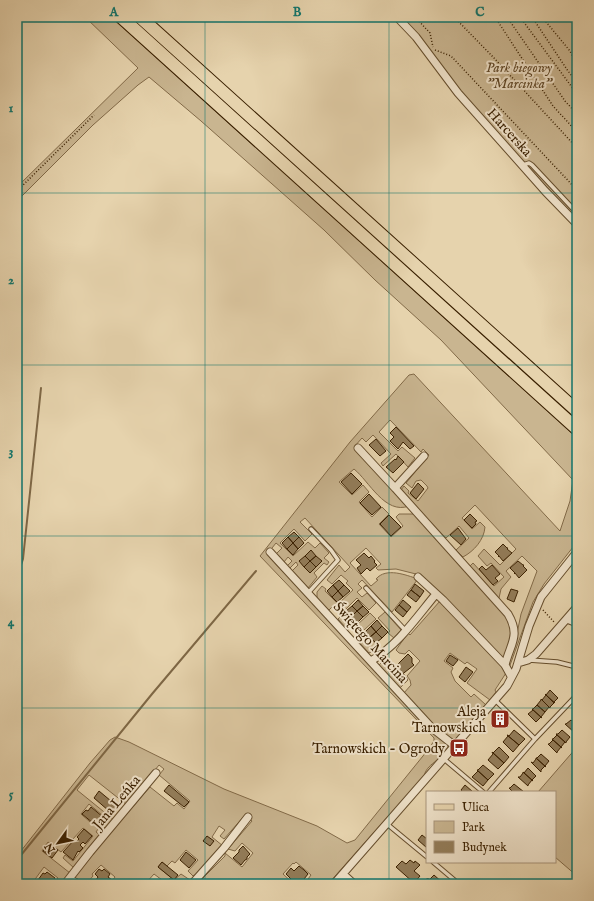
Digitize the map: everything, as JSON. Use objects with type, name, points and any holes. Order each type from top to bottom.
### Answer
[{"type":"main road","points":[[121,17],[577,429]]},
{"type":"main road","points":[[140,17],[577,411]]},
{"type":"street","name":"Harcerska","points":[[397,17],[416,37],[458,93],[545,191],[577,224]]},
{"type":"street","points":[[358,448],[508,614],[515,629],[505,665]]},
{"type":"street","points":[[395,488],[424,456]]},
{"type":"street","name":"Świętego Marcina","points":[[270,552],[432,728],[455,746]]},
{"type":"street","points":[[334,884],[507,686],[518,663],[541,597],[577,552]]},
{"type":"street","points":[[418,577],[505,665],[511,676]]},
{"type":"street","points":[[370,661],[389,648],[436,594]]},
{"type":"street","points":[[518,663],[528,660],[536,654],[577,607]]},
{"type":"street","points":[[567,619],[577,623]]},
{"type":"street","name":"Jana Leńka","points":[[68,881],[90,852],[156,773]]},
{"type":"street","points":[[192,884],[224,848],[248,817]]},
{"type":"street","points":[[343,874],[354,884]]},
{"type":"street","points":[[68,881],[77,884]]},
{"type":"lane","points":[[523,165],[529,163],[532,165],[577,213]]},
{"type":"lane","points":[[308,594],[338,560],[331,550],[311,529]]},
{"type":"lane","points":[[366,588],[405,630]]},
{"type":"lane","points":[[528,660],[557,662],[577,667]]},
{"type":"lane","points":[[490,791],[535,739],[575,697]]},
{"type":"lane","points":[[495,700],[535,739]]},
{"type":"lane","points":[[444,759],[482,791]]},
{"type":"lane","points":[[387,824],[426,856]]},
{"type":"lane","points":[[434,863],[459,884]]},
{"type":"path","points":[[415,17],[430,33],[433,48],[451,56],[577,190]]},
{"type":"path","points":[[454,17],[577,148]]},
{"type":"path","points":[[495,17],[553,106],[577,132]]},
{"type":"path","points":[[507,17],[577,114]]},
{"type":"path","points":[[520,17],[577,94]]},
{"type":"path","points":[[532,17],[577,82]]},
{"type":"path","points":[[542,17],[570,51],[577,66]]},
{"type":"path","points":[[567,17],[577,28]]},
{"type":"path","points":[[572,55],[577,52]]},
{"type":"path","points":[[17,191],[94,115]]},
{"type":"path","points":[[538,604],[559,628]]},
{"type":"green space","points":[[85,17],[111,17],[577,438],[577,542],[544,584],[533,602],[509,668],[508,665],[514,648],[521,614],[537,571],[522,556],[506,571],[511,577],[501,589],[499,598],[470,566],[473,563],[494,586],[504,577],[491,563],[487,566],[478,556],[484,549],[500,565],[516,549],[475,505],[462,518],[472,529],[480,522],[485,527],[483,536],[475,548],[463,557],[456,550],[469,538],[459,526],[446,538],[401,492],[404,486],[409,491],[408,493],[418,501],[428,488],[421,480],[416,481],[412,488],[406,483],[429,455],[423,449],[421,452],[390,420],[379,432],[398,451],[402,447],[415,458],[408,467],[396,454],[383,466],[381,463],[391,454],[373,435],[366,442],[362,438],[354,447],[409,506],[392,506],[378,495],[354,469],[339,482],[352,495],[363,485],[369,492],[359,502],[372,517],[382,507],[389,514],[379,524],[391,537],[403,526],[396,517],[399,514],[414,514],[504,612],[512,630],[510,641],[504,657],[501,658],[420,575],[396,569],[378,570],[376,568],[381,564],[366,548],[350,563],[371,586],[378,580],[376,579],[380,575],[385,573],[396,573],[418,579],[392,612],[362,580],[358,584],[362,588],[357,592],[362,597],[367,593],[376,603],[369,610],[357,598],[344,611],[357,625],[370,613],[376,619],[363,631],[380,648],[369,653],[356,639],[361,634],[353,625],[348,630],[338,619],[343,614],[334,605],[329,610],[317,598],[317,592],[322,586],[338,604],[353,590],[346,583],[348,581],[341,575],[332,584],[327,580],[339,565],[345,572],[350,567],[305,518],[300,522],[312,534],[305,541],[294,529],[280,543],[293,556],[308,542],[315,548],[320,543],[329,553],[324,558],[329,562],[327,565],[324,563],[314,573],[317,577],[308,588],[292,571],[298,565],[296,562],[290,568],[287,566],[292,561],[288,557],[284,562],[276,554],[282,548],[276,543],[268,553],[270,558],[448,745],[441,756],[427,769],[424,776],[328,884],[313,884],[308,879],[311,875],[296,862],[294,864],[293,863],[283,874],[294,884],[197,884],[225,856],[225,853],[242,867],[253,853],[242,843],[235,851],[228,849],[252,821],[245,815],[224,839],[220,836],[225,830],[219,826],[212,837],[223,846],[197,874],[193,876],[188,871],[198,860],[186,850],[175,863],[172,861],[167,866],[162,862],[158,867],[174,880],[181,874],[190,880],[186,884],[178,884],[170,878],[166,883],[154,874],[145,884],[110,884],[115,877],[101,865],[92,874],[93,876],[87,883],[83,884],[75,877],[92,854],[150,787],[174,806],[177,803],[184,809],[190,801],[159,775],[164,769],[159,765],[127,805],[89,775],[77,790],[114,820],[106,829],[103,826],[108,820],[89,804],[81,814],[98,829],[96,832],[101,836],[74,868],[63,858],[65,855],[73,861],[93,836],[83,828],[61,852],[48,842],[42,851],[70,873],[61,884],[54,884],[58,878],[44,867],[33,882],[36,884],[17,884],[17,856],[90,763],[110,740],[115,737],[129,742],[224,789],[317,826],[347,843],[355,840],[427,751],[434,741],[434,738],[260,556],[350,442],[409,375],[414,374],[560,531],[570,501],[573,480],[441,340],[375,280],[324,230],[149,77],[93,125],[17,201],[17,187],[138,68]]},
{"type":"green space","name":"Park biegowy \"Marcinka\"","points":[[397,17],[577,17],[577,224],[545,191]]},
{"type":"green space","points":[[440,601],[499,663],[506,673],[490,700],[467,683],[477,669],[467,662],[465,664],[450,653],[444,661],[453,668],[451,672],[455,681],[471,697],[474,694],[486,705],[455,740],[442,734],[434,728],[403,694],[411,685],[407,676],[420,661],[409,650],[405,654],[399,653],[396,650],[408,633],[410,635]]},
{"type":"green space","points":[[385,612],[401,630],[394,638],[388,633],[390,631],[378,618]]},
{"type":"green space","points":[[385,659],[400,678],[404,674],[408,680],[398,689],[378,666]]},
{"type":"green space","points":[[577,747],[577,876],[556,858],[556,791],[539,791]]},
{"type":"building","points":[[396,427],[414,446],[410,449],[403,442],[398,449],[390,441],[394,437],[390,433]]},
{"type":"building","points":[[376,439],[386,451],[380,456],[369,445]]},
{"type":"building","points":[[398,456],[404,462],[393,473],[386,467],[395,459],[396,460]]},
{"type":"building","points":[[351,473],[362,484],[352,494],[341,482]]},
{"type":"building","points":[[418,483],[424,489],[416,499],[410,493]]},
{"type":"building","points":[[369,494],[381,507],[372,515],[360,503]]},
{"type":"building","points":[[470,514],[477,521],[472,528],[464,520]]},
{"type":"building","points":[[389,515],[401,527],[391,536],[380,524]]},
{"type":"building","points":[[458,528],[466,539],[461,545],[450,535]]},
{"type":"building","points":[[294,532],[299,537],[293,543],[288,537]]},
{"type":"building","points":[[288,537],[293,543],[287,549],[282,543]]},
{"type":"building","points":[[299,537],[304,543],[298,549],[293,543]]},
{"type":"building","points":[[293,543],[298,549],[293,555],[287,549]]},
{"type":"building","points":[[503,544],[512,553],[503,561],[495,552]]},
{"type":"building","points":[[311,550],[316,556],[310,561],[305,556]]},
{"type":"building","points":[[364,553],[369,558],[371,556],[377,565],[370,571],[367,568],[361,574],[357,568],[361,565],[356,560]]},
{"type":"building","points":[[305,556],[310,561],[304,567],[299,561]]},
{"type":"building","points":[[316,556],[322,561],[316,567],[310,561]]},
{"type":"building","points":[[310,561],[316,567],[310,573],[304,567]]},
{"type":"building","points":[[518,561],[524,565],[523,566],[527,570],[519,578],[510,568]]},
{"type":"building","points":[[492,565],[500,574],[495,578],[498,581],[493,585],[479,569],[482,566],[486,570]]},
{"type":"building","points":[[339,580],[344,585],[338,591],[333,585]]},
{"type":"building","points":[[415,584],[424,591],[420,597],[411,590]]},
{"type":"building","points":[[333,585],[338,591],[332,597],[327,591]]},
{"type":"building","points":[[344,585],[350,591],[343,597],[338,591]]},
{"type":"building","points":[[511,589],[518,591],[514,602],[507,599]]},
{"type":"building","points":[[411,590],[420,597],[416,602],[407,595]]},
{"type":"building","points":[[338,591],[343,597],[337,602],[332,597]]},
{"type":"building","points":[[358,600],[363,606],[357,611],[352,606]]},
{"type":"building","points":[[403,600],[411,607],[407,612],[399,605]]},
{"type":"building","points":[[399,605],[407,612],[403,617],[395,610]]},
{"type":"building","points":[[352,606],[357,611],[351,617],[346,611]]},
{"type":"building","points":[[363,606],[369,612],[363,617],[357,611]]},
{"type":"building","points":[[357,611],[363,617],[357,623],[351,617]]},
{"type":"building","points":[[377,620],[382,626],[376,632],[371,626]]},
{"type":"building","points":[[371,626],[376,632],[370,637],[365,632]]},
{"type":"building","points":[[382,626],[388,632],[382,638],[376,632]]},
{"type":"building","points":[[376,632],[382,638],[376,643],[370,637]]},
{"type":"building","points":[[408,654],[412,658],[412,663],[414,665],[400,676],[393,669]]},
{"type":"building","points":[[450,655],[458,660],[453,666],[446,661]]},
{"type":"building","points":[[466,667],[473,672],[465,682],[459,677]]},
{"type":"building","points":[[550,690],[558,698],[554,702],[555,703],[546,695]]},
{"type":"building","points":[[546,695],[554,703],[550,708],[542,700]]},
{"type":"building","points":[[541,699],[549,707],[545,712],[537,705]]},
{"type":"building","points":[[537,705],[545,712],[541,717],[542,718],[532,709]]},
{"type":"building","points":[[532,709],[541,717],[536,722],[528,714],[533,710]]},
{"type":"building","points":[[571,720],[577,726],[575,733],[565,724]]},
{"type":"building","points":[[514,730],[525,739],[519,745],[507,735],[509,736]]},
{"type":"building","points":[[562,730],[570,737],[566,743],[556,734]]},
{"type":"building","points":[[507,735],[519,745],[513,752],[503,742],[508,736]]},
{"type":"building","points":[[557,735],[565,742],[561,747],[562,748],[552,739]]},
{"type":"building","points":[[553,740],[561,747],[557,753],[548,744]]},
{"type":"building","points":[[499,747],[509,757],[504,763],[493,753]]},
{"type":"building","points":[[492,752],[504,763],[498,769],[488,760],[493,754]]},
{"type":"building","points":[[541,754],[549,761],[545,766],[546,767],[536,758]]},
{"type":"building","points":[[536,758],[545,766],[541,772],[531,762],[533,763]]},
{"type":"building","points":[[483,765],[494,774],[488,780],[477,770]]},
{"type":"building","points":[[528,768],[536,776],[532,780],[533,781],[524,773]]},
{"type":"building","points":[[477,770],[488,780],[483,786],[472,777],[478,771]]},
{"type":"building","points":[[523,772],[532,780],[528,786],[518,777],[520,777]]},
{"type":"building","points":[[514,784],[523,791],[512,791],[510,788]]},
{"type":"building","points":[[169,785],[189,802],[184,807],[164,791]]},
{"type":"building","points":[[465,785],[472,791],[462,791],[461,790]]},
{"type":"building","points":[[99,791],[111,801],[113,799],[119,804],[114,810],[111,808],[109,811],[94,798]]},
{"type":"building","points":[[91,807],[103,817],[99,822],[102,825],[99,828],[82,814],[86,810],[88,811]]},
{"type":"building","points":[[84,829],[92,836],[85,844],[83,842],[80,845],[83,848],[79,852],[78,851],[73,860],[63,852],[74,840],[76,842],[79,839],[77,837]]},
{"type":"building","points":[[422,835],[426,838],[426,847],[418,840]]},
{"type":"building","points":[[207,836],[214,841],[210,846],[203,841]]},
{"type":"building","points":[[49,844],[58,850],[52,858],[43,851]]},
{"type":"building","points":[[243,846],[250,854],[241,865],[233,858]]},
{"type":"building","points":[[186,852],[196,860],[189,868],[180,860]]},
{"type":"building","points":[[410,860],[414,863],[415,861],[420,865],[414,871],[420,876],[414,883],[396,867],[402,861],[406,864]]},
{"type":"building","points":[[162,862],[178,875],[174,880],[158,867]]},
{"type":"building","points":[[299,866],[308,874],[304,879],[309,884],[296,884],[286,874],[291,868],[294,871]]},
{"type":"building","points":[[99,869],[102,871],[104,869],[110,874],[108,877],[112,880],[109,884],[101,884],[96,880],[98,877],[95,874]]},
{"type":"building","points":[[47,872],[55,878],[51,884],[37,884],[43,873],[45,874]]},
{"type":"building","points":[[434,875],[444,884],[435,884],[430,879]]},
{"type":"waterway","points":[[17,571],[20,568],[23,559],[41,388]]},
{"type":"waterway","points":[[17,860],[152,694],[256,571]]},
{"type":"place","name":"Aleja Tarnowskich","points":[[500,719]]},
{"type":"place","name":"Tarnowskich - Ogrody","points":[[459,748]]}]
